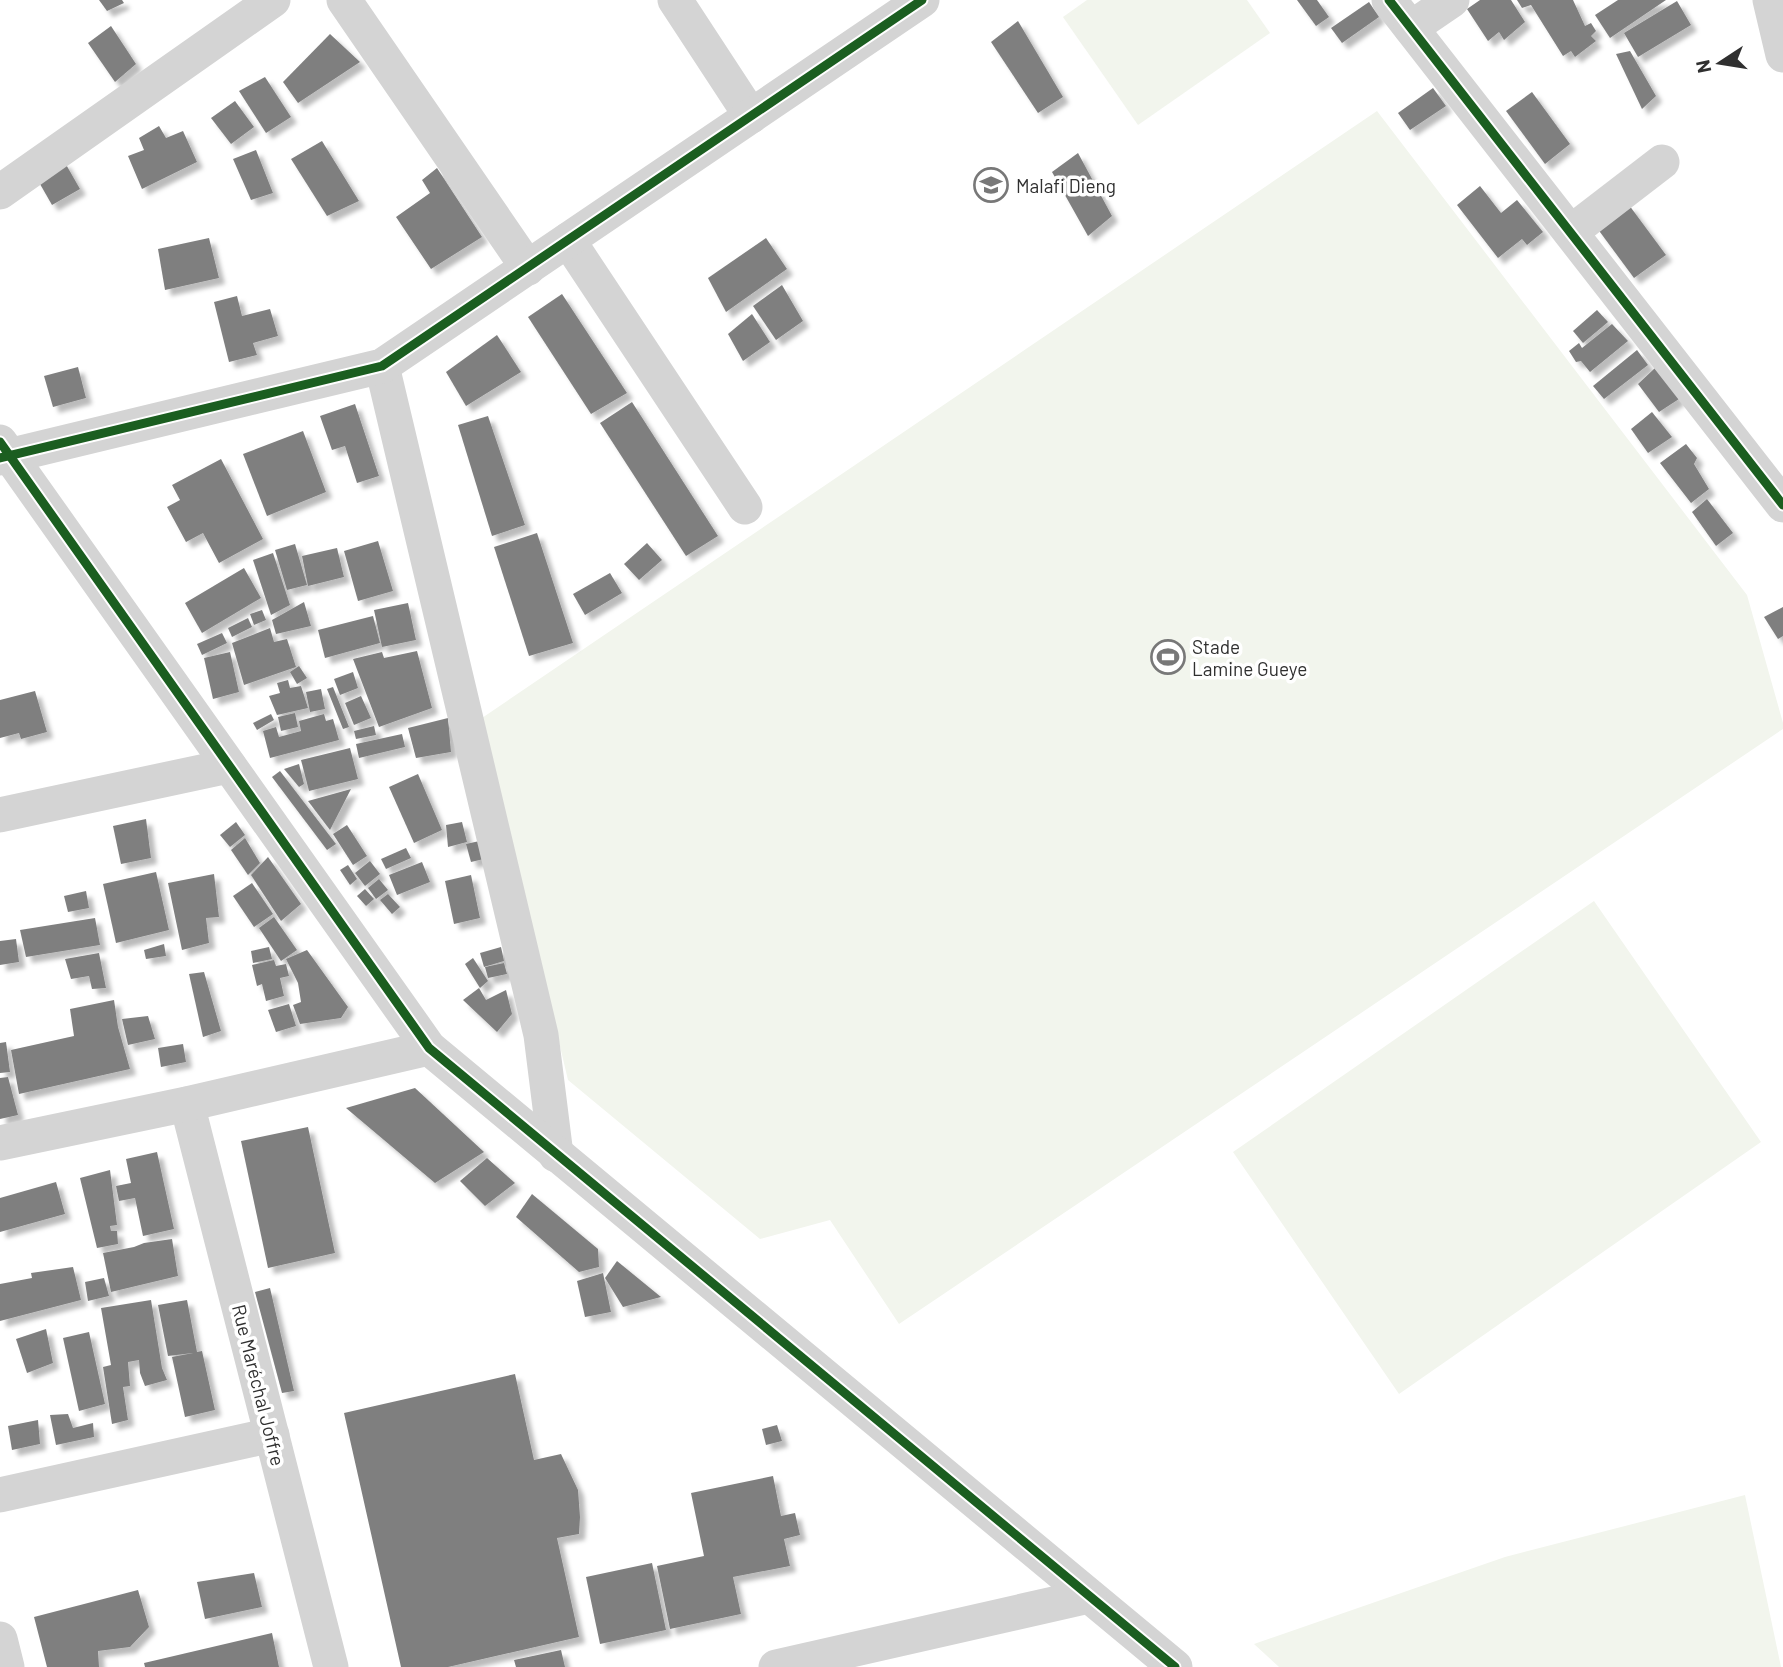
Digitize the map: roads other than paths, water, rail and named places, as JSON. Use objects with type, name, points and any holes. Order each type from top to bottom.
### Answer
[{"type":"street","points":[[0,192],[273,0]]},
{"type":"street","points":[[344,0],[528,268]]},
{"type":"street","points":[[675,0],[751,116]]},
{"type":"street","points":[[922,0],[382,366],[3,452],[429,1048],[1175,1667]]},
{"type":"street","points":[[1390,0],[1783,505]]},
{"type":"street","points":[[1411,27],[1452,0]]},
{"type":"street","points":[[1770,0],[1782,46]]},
{"type":"street","points":[[1571,232],[1662,162]]},
{"type":"street","points":[[568,240],[744,507]]},
{"type":"street","points":[[382,366],[541,1035],[556,1155]]},
{"type":"street","points":[[0,815],[229,766]]},
{"type":"street","points":[[0,1143],[187,1104],[429,1048]]},
{"type":"street","name":"Rue Maréchal Joffre","points":[[187,1104],[331,1667]]},
{"type":"street","points":[[0,1495],[272,1435]]},
{"type":"street","points":[[776,1667],[1089,1596]]},
{"type":"street","points":[[0,1639],[7,1667]]},
{"type":"place","name":"Malafi Dieng","points":[[991,185]]},
{"type":"place","name":"Stade Lamine Gueye","points":[[1168,657]]}]
